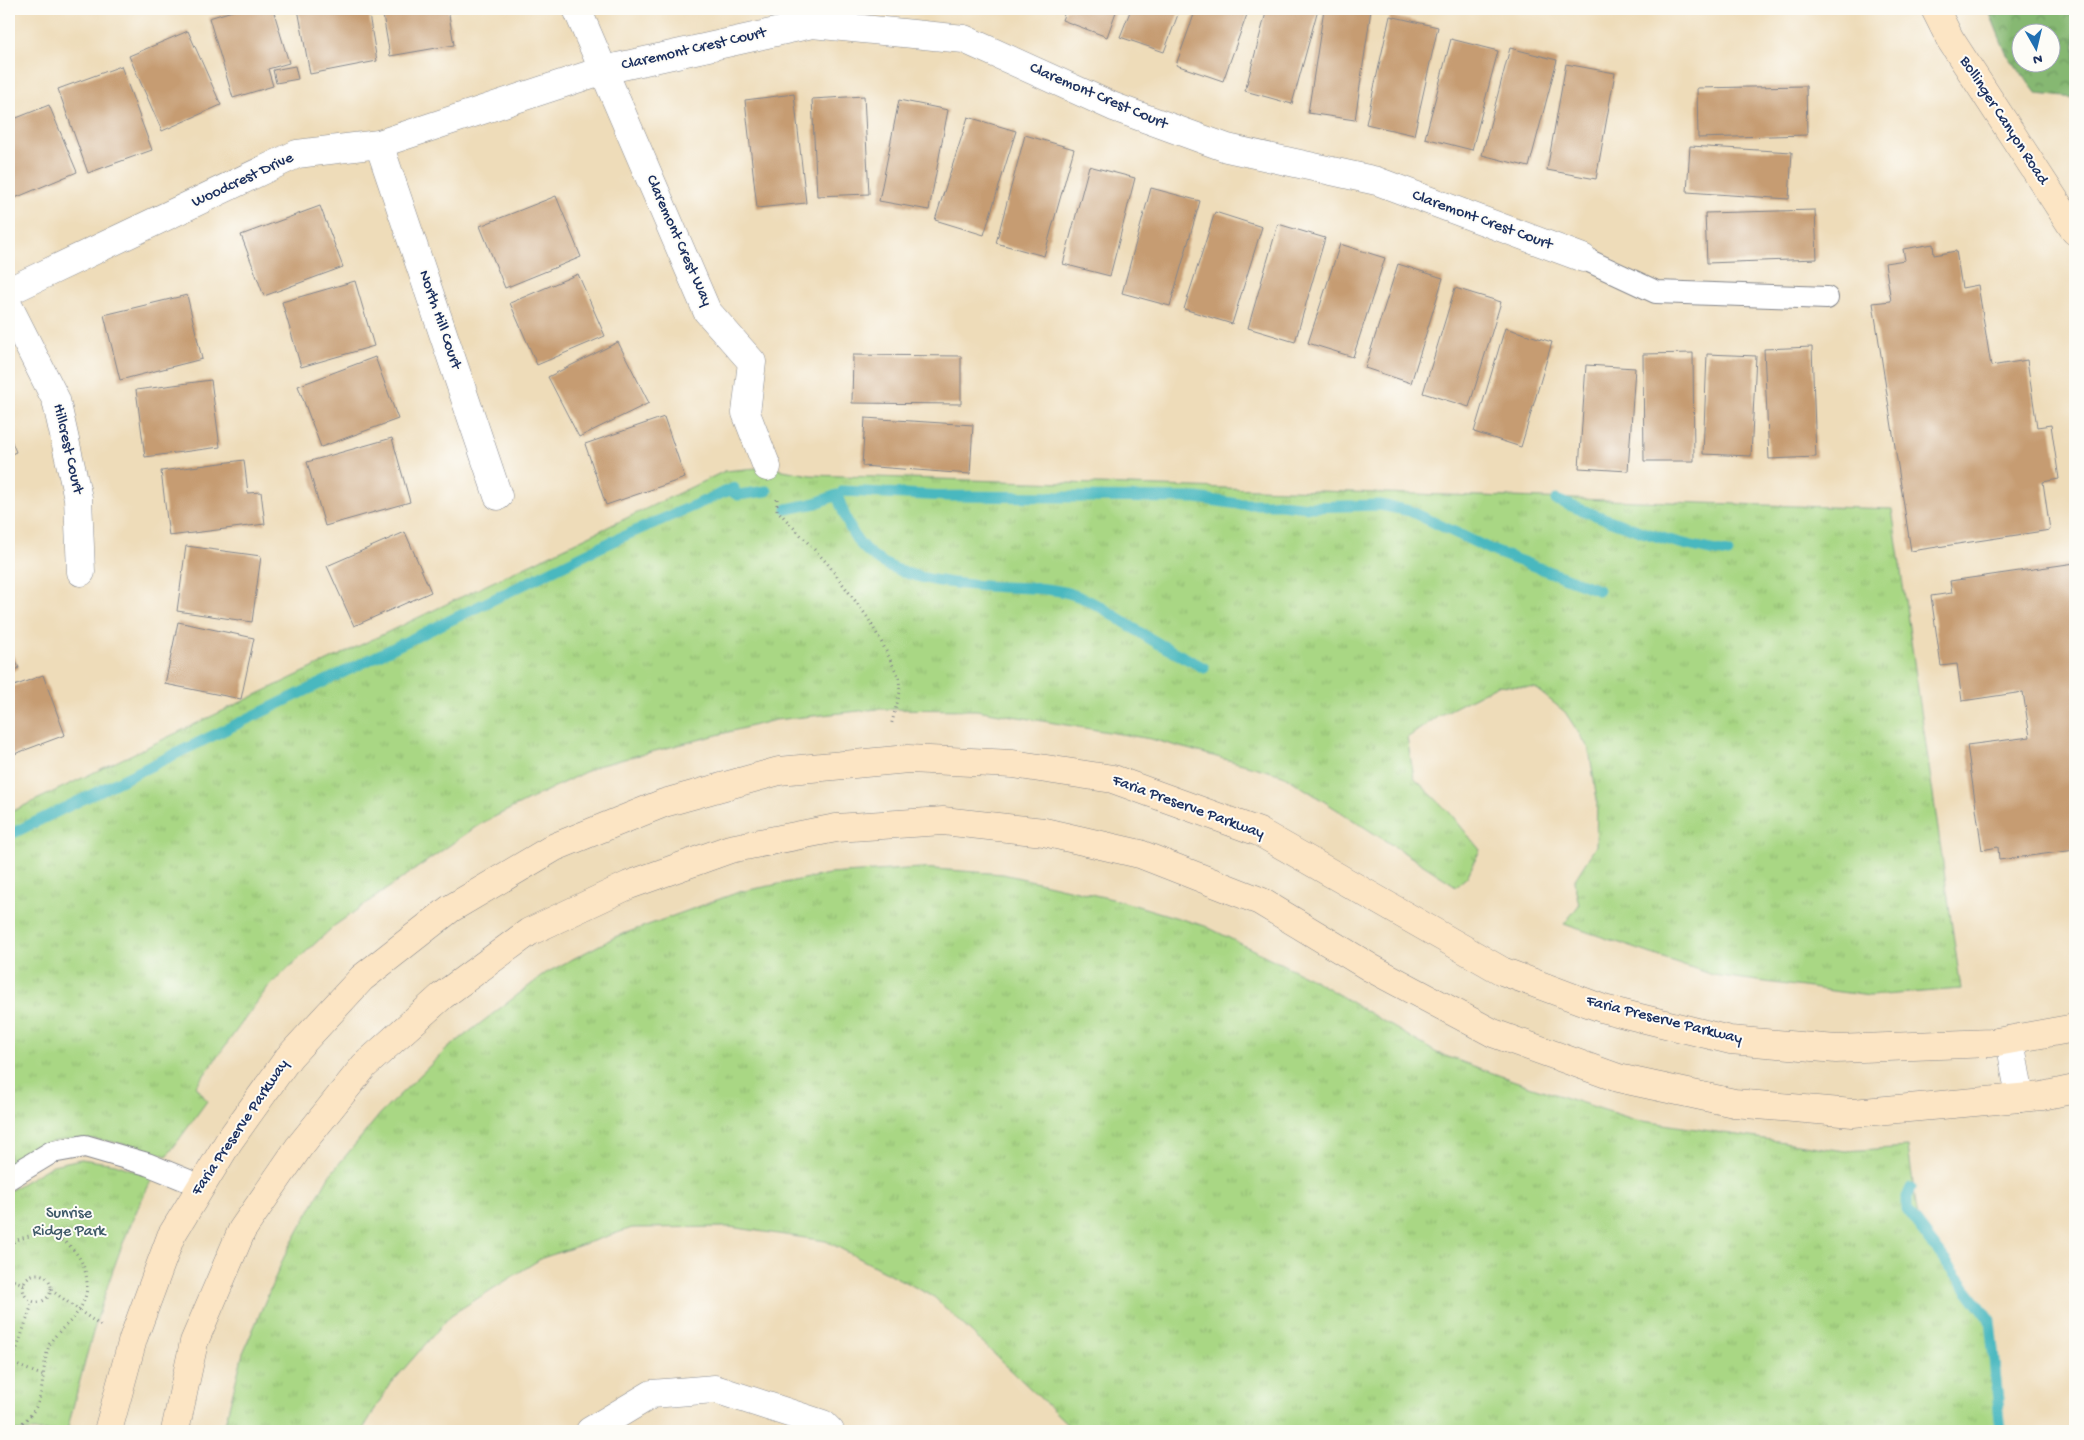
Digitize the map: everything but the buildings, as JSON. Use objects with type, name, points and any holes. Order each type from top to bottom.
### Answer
[{"type":"street","name":"Claremont Crest Way","points":[[577,9],[708,311],[752,362],[746,412],[766,467]]},
{"type":"street","name":"Bollinger Canyon Road","points":[[1935,9],[1950,39],[2075,230]]},
{"type":"street","name":"Claremont Crest Court","points":[[604,70],[812,24],[964,39],[1114,107],[1228,148],[1377,182],[1583,258]]},
{"type":"street","name":"Woodcrest Drive","points":[[9,291],[297,154],[379,144],[604,70]]},
{"type":"street","name":"North Hill Court","points":[[379,144],[498,496]]},
{"type":"street","name":"Hillcrest Court","points":[[9,307],[56,400],[78,498],[80,572]]},
{"type":"street","name":"Faria Preserve Parkway","points":[[108,1431],[133,1339],[171,1236],[229,1140],[289,1057],[362,978],[450,908],[555,847],[664,803],[779,771],[908,759],[1013,764],[1122,782],[1259,832],[1502,971],[1614,1011],[1730,1040],[1836,1049],[1991,1043],[2075,1028]]},
{"type":"street","points":[[175,1431],[194,1342],[242,1230],[299,1148],[364,1066],[442,996],[528,932],[629,885],[730,849],[836,828],[943,821],[1044,832],[1140,854],[1260,901],[1371,968],[1493,1033],[1618,1078],[1734,1103],[1853,1112],[2042,1096],[2075,1089]]},
{"type":"street","points":[[2010,1040],[2020,1098]]},
{"type":"street","points":[[590,1431],[652,1394],[715,1390],[823,1424],[830,1431]]},
{"type":"lane","points":[[1583,258],[1656,292],[1827,298]]},
{"type":"lane","points":[[9,1178],[52,1152],[85,1146],[147,1164],[201,1186]]},
{"type":"path","points":[[766,467],[779,476],[779,491],[775,503],[777,510],[826,563],[868,618],[894,665],[899,678],[900,692],[891,726]]},
{"type":"path","points":[[9,1244],[29,1235],[52,1236],[73,1250],[83,1262],[88,1290],[79,1310],[49,1345],[37,1406],[29,1418],[9,1431]]},
{"type":"path","points":[[37,1274],[49,1281],[50,1290],[43,1301],[33,1301],[24,1293],[24,1284],[29,1276],[37,1274]]},
{"type":"path","points":[[9,1279],[24,1284]]},
{"type":"path","points":[[50,1290],[101,1326]]},
{"type":"path","points":[[9,1372],[10,1363],[33,1301]]},
{"type":"path","points":[[10,1363],[44,1376]]},
{"type":"green space","points":[[1988,9],[2075,9],[2075,98],[2037,94],[2020,72],[2062,72],[2062,22],[2012,22],[2012,61],[2006,53]]},
{"type":"green space","points":[[767,467],[810,475],[1892,509],[1961,989],[1870,996],[1713,975],[1564,924],[1579,905],[1574,881],[1596,846],[1597,800],[1589,749],[1565,712],[1535,688],[1498,685],[1440,715],[1407,738],[1414,778],[1450,813],[1480,850],[1467,877],[1456,886],[1283,775],[1151,739],[976,710],[878,709],[775,720],[597,766],[480,824],[334,926],[268,987],[196,1086],[207,1101],[167,1156],[133,1146],[99,1140],[66,1139],[31,1149],[9,1166],[9,813],[725,471]]},
{"type":"green space","points":[[921,868],[1003,874],[1121,901],[1205,926],[1312,979],[1437,1053],[1529,1086],[1636,1120],[1845,1151],[1908,1147],[1919,1225],[1989,1325],[2000,1431],[1075,1431],[934,1297],[826,1241],[730,1227],[632,1228],[542,1258],[451,1315],[388,1387],[362,1431],[223,1431],[243,1353],[284,1257],[329,1176],[381,1113],[447,1049],[546,973],[615,937],[739,892],[829,874]]},
{"type":"green space","name":"Sunrise Ridge Park","points":[[81,1159],[115,1164],[153,1177],[125,1238],[102,1301],[67,1431],[9,1431],[9,1191],[53,1165]]},
{"type":"waterway","points":[[9,835],[615,540],[734,488],[734,493],[738,495],[767,491]]},
{"type":"waterway","points":[[843,491],[947,496],[1196,498],[1239,504],[1280,504],[1309,507],[1380,505],[1410,511],[1496,552],[1598,590]]},
{"type":"waterway","points":[[787,509],[816,503],[837,495],[848,523],[859,542],[877,559],[893,568],[929,579],[987,586],[1044,589],[1078,596],[1098,605],[1151,639],[1204,668]]},
{"type":"waterway","points":[[1556,500],[1662,538],[1728,553]]},
{"type":"waterway","points":[[1911,1188],[1907,1197],[1907,1210],[1990,1320],[2001,1431]]}]
